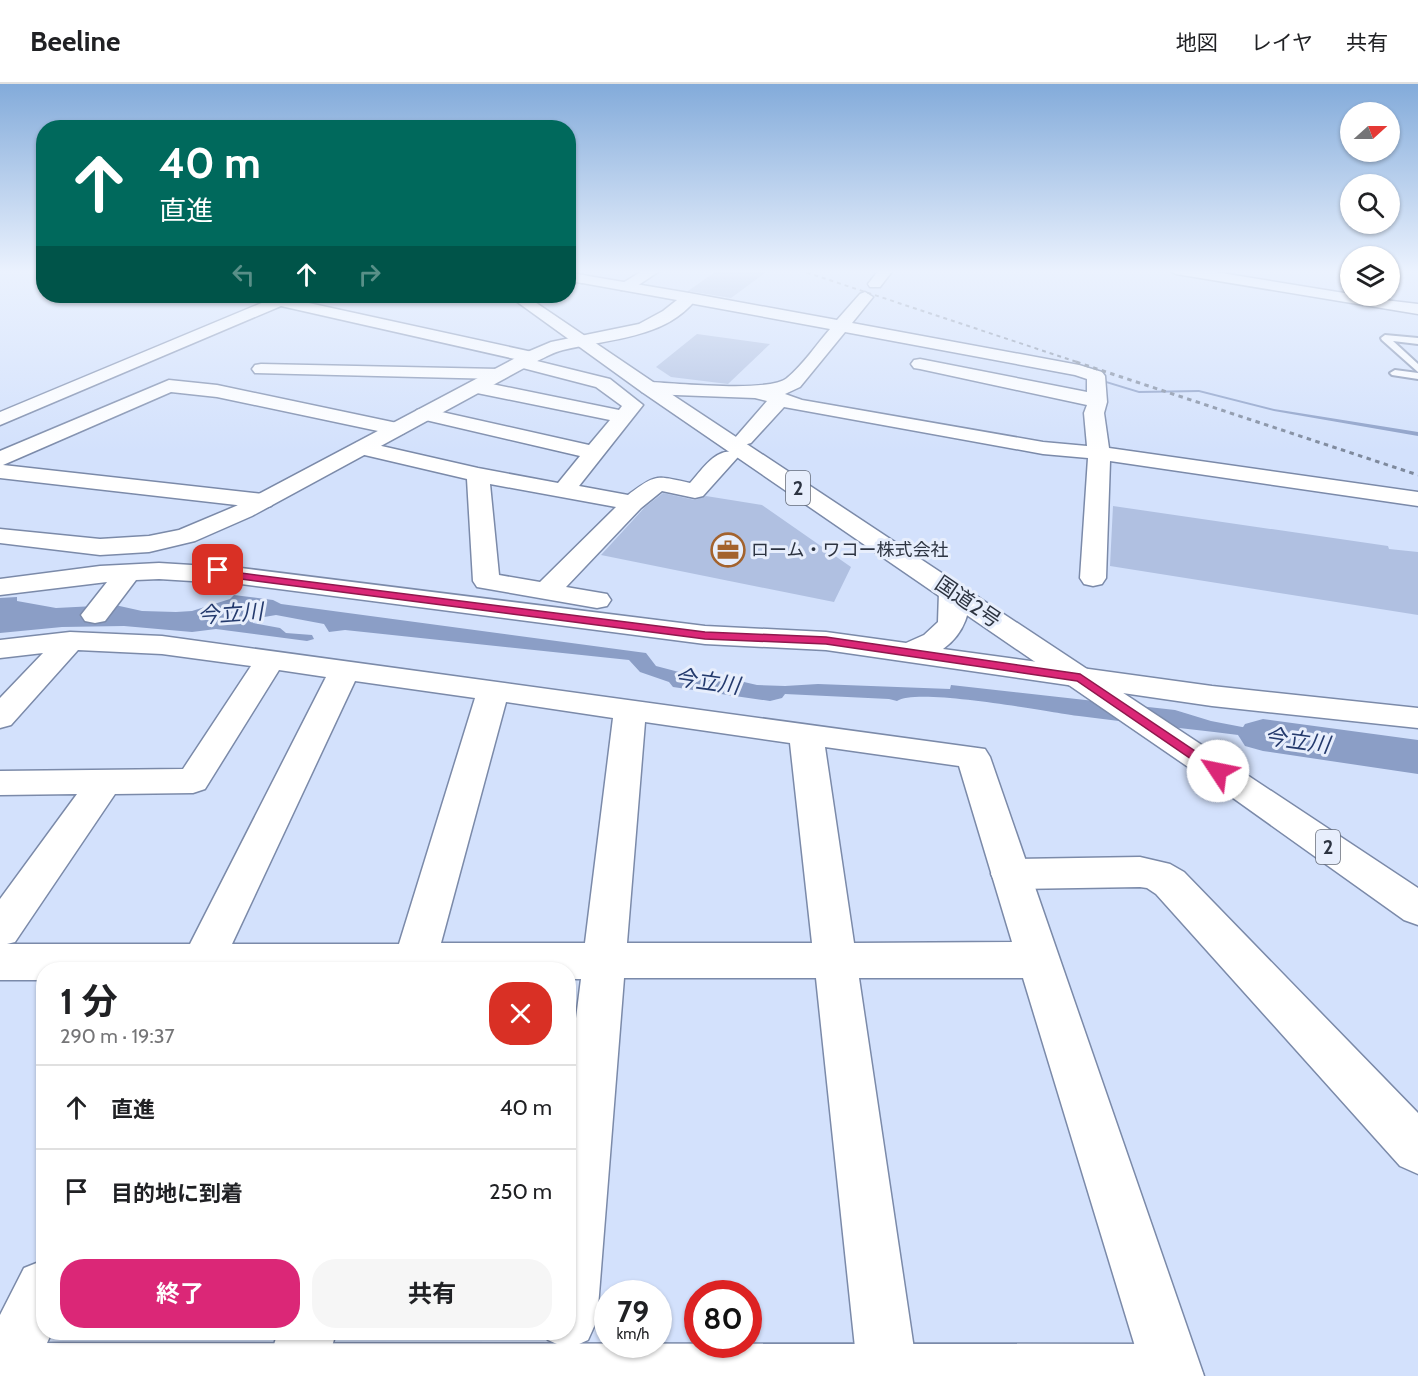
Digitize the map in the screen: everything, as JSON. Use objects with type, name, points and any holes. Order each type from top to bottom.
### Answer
[{"type":"main road","points":[[0,419],[209,330]]},
{"type":"main road","points":[[411,330],[526,360],[603,383],[633,405],[563,490]]},
{"type":"main road","name":"国道2号","points":[[569,330],[649,388],[1238,784],[1418,909]]},
{"type":"main road","points":[[0,536],[100,547],[149,544],[186,536],[263,501],[526,360],[557,346],[631,330]]},
{"type":"main road","points":[[649,388],[756,392],[780,390],[793,383],[836,330]]},
{"type":"main road","points":[[851,330],[1079,370],[1097,386]]},
{"type":"main road","points":[[824,345],[846,350]]},
{"type":"main road","points":[[903,361],[1085,397],[1097,386]]},
{"type":"main road","points":[[261,369],[500,374]]},
{"type":"main road","points":[[105,374],[168,386],[217,391],[397,429]]},
{"type":"main road","points":[[0,459],[168,386]]},
{"type":"main road","points":[[1093,578],[1099,453],[1094,413],[1097,386]]},
{"type":"main road","points":[[477,387],[624,417]]},
{"type":"main road","points":[[756,392],[799,405],[1042,448],[1099,453],[1418,499]]},
{"type":"main road","points":[[744,439],[780,399]]},
{"type":"main road","points":[[424,414],[594,453]]},
{"type":"main road","points":[[364,448],[478,475],[633,503]]},
{"type":"main road","points":[[546,592],[633,503],[658,483],[695,491],[727,458]]},
{"type":"main road","points":[[0,471],[263,501]]},
{"type":"main road","points":[[478,475],[486,581],[826,641],[1252,701],[1418,718]]},
{"type":"main road","points":[[149,544],[149,553],[241,576]]},
{"type":"main road","points":[[0,586],[125,577],[159,571],[241,576],[705,635],[826,641]]},
{"type":"main road","points":[[95,615],[125,577]]},
{"type":"main road","points":[[909,653],[939,640],[951,624],[953,621],[953,592]]},
{"type":"main road","points":[[0,718],[70,640]]},
{"type":"main road","points":[[0,649],[70,640],[162,645],[973,757],[1174,1375],[888,1375],[566,1350],[301,1352],[1,1374]]},
{"type":"main road","points":[[0,783],[193,781],[270,660]]},
{"type":"main road","points":[[202,962],[345,670]]},
{"type":"main road","points":[[415,962],[493,691]]},
{"type":"main road","points":[[1252,701],[1302,692],[1418,698]]},
{"type":"main road","points":[[576,1250],[630,710]]},
{"type":"main road","points":[[806,734],[888,1375]]},
{"type":"main road","points":[[0,930],[106,782]]},
{"type":"main road","points":[[1010,874],[1140,872],[1156,874],[1170,883],[1418,1149]]},
{"type":"main road","points":[[557,962],[1039,960]]},
{"type":"main road","points":[[0,962],[36,963]]},
{"type":"main road","points":[[1,1374],[36,1303]]},
{"type":"lane","points":[[1418,341],[1385,338],[1418,369]]},
{"type":"lane","points":[[1395,373],[1418,376]]},
{"type":"water","points":[[234,595],[273,600],[281,604],[646,653],[656,666],[698,677],[731,679],[757,685],[785,686],[818,684],[950,689],[951,685],[1175,710],[1211,721],[1336,745],[1309,743],[1309,747],[1262,738],[956,699],[910,697],[897,701],[785,694],[782,698],[770,701],[673,687],[669,682],[640,672],[629,660],[345,630],[329,632],[324,624],[276,615],[252,619],[253,623],[280,628],[286,633],[312,635],[314,639],[307,641],[216,629],[192,632],[124,626],[62,627],[0,633],[0,598],[17,597],[17,601],[56,608],[115,605],[142,611],[176,612],[192,611],[230,599]]},
{"type":"building","points":[[697,334],[770,344],[728,384],[671,377],[656,367]]},
{"type":"building","points":[[663,493],[695,500],[706,496],[762,505],[851,567],[834,602],[601,555],[645,507]]},
{"type":"building","points":[[1113,506],[1418,552],[1418,615],[1110,566]]},
{"type":"waterway","points":[[1095,378],[1139,392],[1199,391],[1274,410],[1418,434]]},
{"type":"waterway","name":"今立川","points":[[1263,735],[1418,757]]},
{"type":"railway","points":[[981,330],[1080,363]]},
{"type":"railway","points":[[1076,362],[1418,475]]},
{"type":"place","name":"ローム・ワコー株式会社","points":[[728,550]]},
{"type":"route","points":[[218,570],[241,576],[705,635],[826,641],[1080,678],[1218,771]]}]
